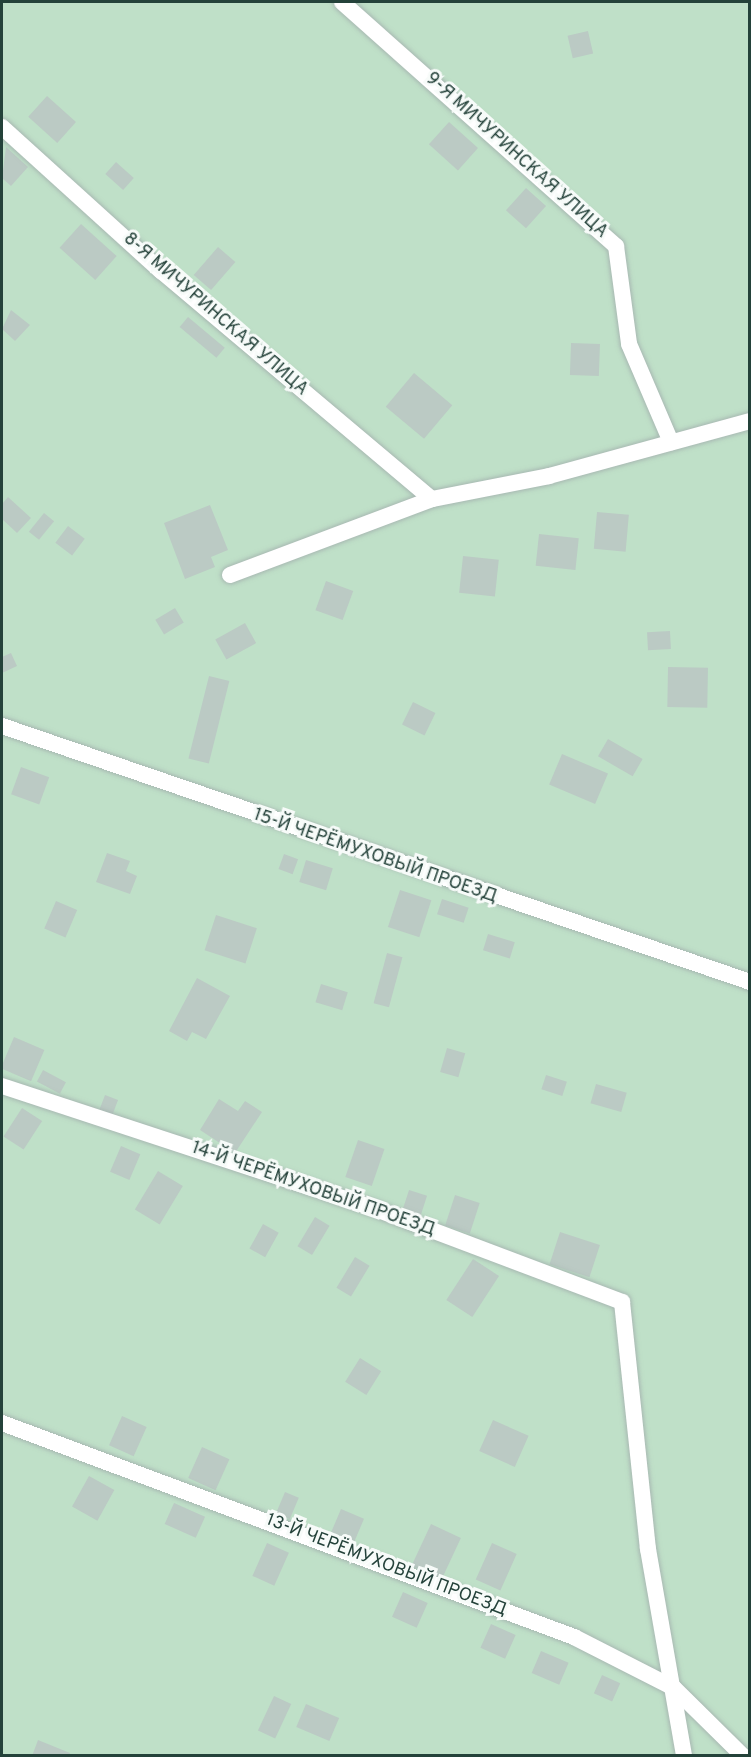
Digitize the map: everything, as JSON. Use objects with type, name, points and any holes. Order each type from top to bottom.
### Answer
[{"type":"lane","name":"9-Я МИЧУРИНСКАЯ УЛИЦА","points":[[342,2],[616,246],[629,344],[671,442]]},
{"type":"lane","name":"8-Я МИЧУРИНСКАЯ УЛИЦА","points":[[2,127],[161,271],[432,499]]},
{"type":"lane","points":[[230,575],[432,499],[549,476],[750,421]]},
{"type":"lane","name":"15-Й ЧЕРЁМУХОВЫЙ ПРОЕЗД","points":[[2,726],[750,982]]},
{"type":"lane","name":"14-Й ЧЕРЁМУХОВЫЙ ПРОЕЗД","points":[[2,1086],[376,1209],[622,1302],[648,1549],[674,1688]]},
{"type":"lane","name":"13-Й ЧЕРЁМУХОВЫЙ ПРОЕЗД","points":[[2,1423],[574,1637],[674,1688],[743,1755]]},
{"type":"lane","points":[[674,1688],[684,1755]]},
{"type":"green space","points":[[2,2],[749,2],[749,1755],[2,1755]]},
{"type":"building","points":[[588,31],[593,53],[573,58],[568,36]]},
{"type":"building","points":[[47,96],[76,122],[57,143],[28,117]]},
{"type":"building","points":[[449,122],[478,148],[458,170],[429,144]]},
{"type":"building","points":[[6,147],[28,167],[11,186],[2,178]]},
{"type":"building","points":[[116,162],[134,178],[123,190],[105,174]]},
{"type":"building","points":[[526,188],[546,206],[526,228],[506,210]]},
{"type":"building","points":[[81,224],[117,256],[95,280],[60,248]]},
{"type":"building","points":[[218,247],[235,262],[211,290],[194,275]]},
{"type":"building","points":[[11,310],[30,325],[15,341],[2,329]]},
{"type":"building","points":[[188,317],[225,348],[216,358],[180,327]]},
{"type":"building","points":[[571,343],[600,344],[599,376],[570,375]]},
{"type":"building","points":[[414,373],[452,405],[424,439],[386,407]]},
{"type":"building","points":[[8,497],[31,518],[17,533],[2,519],[2,504]]},
{"type":"building","points":[[210,505],[228,550],[211,557],[215,567],[185,579],[164,523]]},
{"type":"building","points":[[597,512],[629,515],[626,552],[594,549]]},
{"type":"building","points":[[44,513],[54,521],[39,540],[29,532]]},
{"type":"building","points":[[68,526],[85,539],[72,555],[55,543]]},
{"type":"building","points":[[539,534],[579,538],[575,570],[536,566]]},
{"type":"building","points":[[463,556],[499,560],[495,597],[459,593]]},
{"type":"building","points":[[326,581],[353,591],[343,620],[315,610]]},
{"type":"building","points":[[175,608],[184,623],[164,634],[155,620]]},
{"type":"building","points":[[245,623],[256,643],[226,660],[215,639]]},
{"type":"building","points":[[670,631],[671,649],[648,650],[647,632]]},
{"type":"building","points":[[11,653],[17,666],[2,673],[2,657]]},
{"type":"building","points":[[668,667],[708,668],[707,708],[667,707]]},
{"type":"building","points":[[209,676],[229,681],[209,764],[188,758]]},
{"type":"building","points":[[413,702],[435,713],[425,735],[402,724]]},
{"type":"building","points":[[608,739],[643,759],[633,776],[598,756]]},
{"type":"building","points":[[562,754],[608,774],[595,804],[549,784]]},
{"type":"building","points":[[21,767],[49,777],[39,805],[11,794]]},
{"type":"building","points":[[107,853],[130,861],[126,871],[137,876],[130,894],[96,882]]},
{"type":"building","points":[[284,854],[298,859],[293,874],[279,869]]},
{"type":"building","points":[[306,860],[333,868],[326,890],[299,882]]},
{"type":"building","points":[[400,890],[431,900],[419,937],[388,927]]},
{"type":"building","points":[[442,899],[469,908],[464,923],[437,914]]},
{"type":"building","points":[[56,901],[77,910],[65,938],[44,929]]},
{"type":"building","points":[[216,915],[257,928],[245,963],[205,950]]},
{"type":"building","points":[[488,934],[515,942],[510,958],[483,950]]},
{"type":"building","points":[[387,953],[402,957],[389,1007],[374,1003]]},
{"type":"building","points":[[197,978],[230,996],[206,1039],[192,1032],[187,1041],[169,1031]]},
{"type":"building","points":[[321,984],[348,992],[342,1010],[315,1002]]},
{"type":"building","points":[[14,1037],[44,1050],[31,1081],[2,1069]]},
{"type":"building","points":[[447,1048],[465,1053],[458,1077],[440,1072]]},
{"type":"building","points":[[43,1070],[66,1082],[60,1094],[37,1081]]},
{"type":"building","points":[[546,1075],[567,1082],[562,1096],[541,1089]]},
{"type":"building","points":[[596,1084],[627,1093],[621,1112],[590,1103]]},
{"type":"building","points":[[105,1095],[118,1100],[112,1115],[99,1110]]},
{"type":"building","points":[[219,1099],[238,1111],[245,1101],[262,1112],[235,1153],[200,1130]]},
{"type":"building","points":[[22,1108],[42,1121],[24,1150],[3,1137]]},
{"type":"building","points":[[358,1140],[384,1149],[372,1186],[345,1177]]},
{"type":"building","points":[[121,1146],[140,1154],[129,1180],[110,1172]]},
{"type":"building","points":[[158,1171],[183,1186],[160,1225],[135,1210]]},
{"type":"building","points":[[409,1190],[427,1196],[420,1217],[402,1211]]},
{"type":"building","points":[[455,1195],[480,1203],[470,1233],[445,1225]]},
{"type":"building","points":[[315,1217],[330,1226],[312,1255],[297,1246]]},
{"type":"building","points":[[263,1224],[279,1233],[265,1257],[249,1248]]},
{"type":"building","points":[[560,1232],[600,1245],[589,1277],[549,1264]]},
{"type":"building","points":[[355,1257],[370,1266],[351,1297],[336,1288]]},
{"type":"building","points":[[473,1259],[499,1276],[472,1317],[446,1300]]},
{"type":"building","points":[[360,1358],[381,1371],[366,1395],[345,1382]]},
{"type":"building","points":[[122,1416],[147,1427],[134,1456],[109,1445]]},
{"type":"building","points":[[493,1420],[529,1436],[515,1467],[479,1451]]},
{"type":"building","points":[[202,1447],[229,1459],[216,1490],[188,1478]]},
{"type":"building","points":[[89,1476],[114,1490],[97,1521],[72,1507]]},
{"type":"building","points":[[285,1492],[299,1498],[290,1519],[276,1513]]},
{"type":"building","points":[[174,1503],[205,1517],[196,1538],[165,1524]]},
{"type":"building","points":[[341,1509],[364,1519],[352,1546],[329,1537]]},
{"type":"building","points":[[431,1524],[461,1538],[441,1580],[412,1566]]},
{"type":"building","points":[[267,1543],[289,1553],[274,1586],[252,1576]]},
{"type":"building","points":[[492,1543],[517,1554],[500,1591],[476,1580]]},
{"type":"building","points":[[403,1592],[428,1603],[417,1628],[392,1617]]},
{"type":"building","points":[[491,1624],[516,1635],[505,1659],[480,1648]]},
{"type":"building","points":[[541,1651],[569,1663],[559,1685],[532,1673]]},
{"type":"building","points":[[602,1675],[620,1683],[612,1701],[594,1693]]},
{"type":"building","points":[[274,1696],[291,1704],[275,1738],[258,1730]]},
{"type":"building","points":[[306,1704],[339,1718],[329,1741],[296,1727]]},
{"type":"building","points":[[38,1740],[70,1753],[69,1756],[32,1756]]}]
